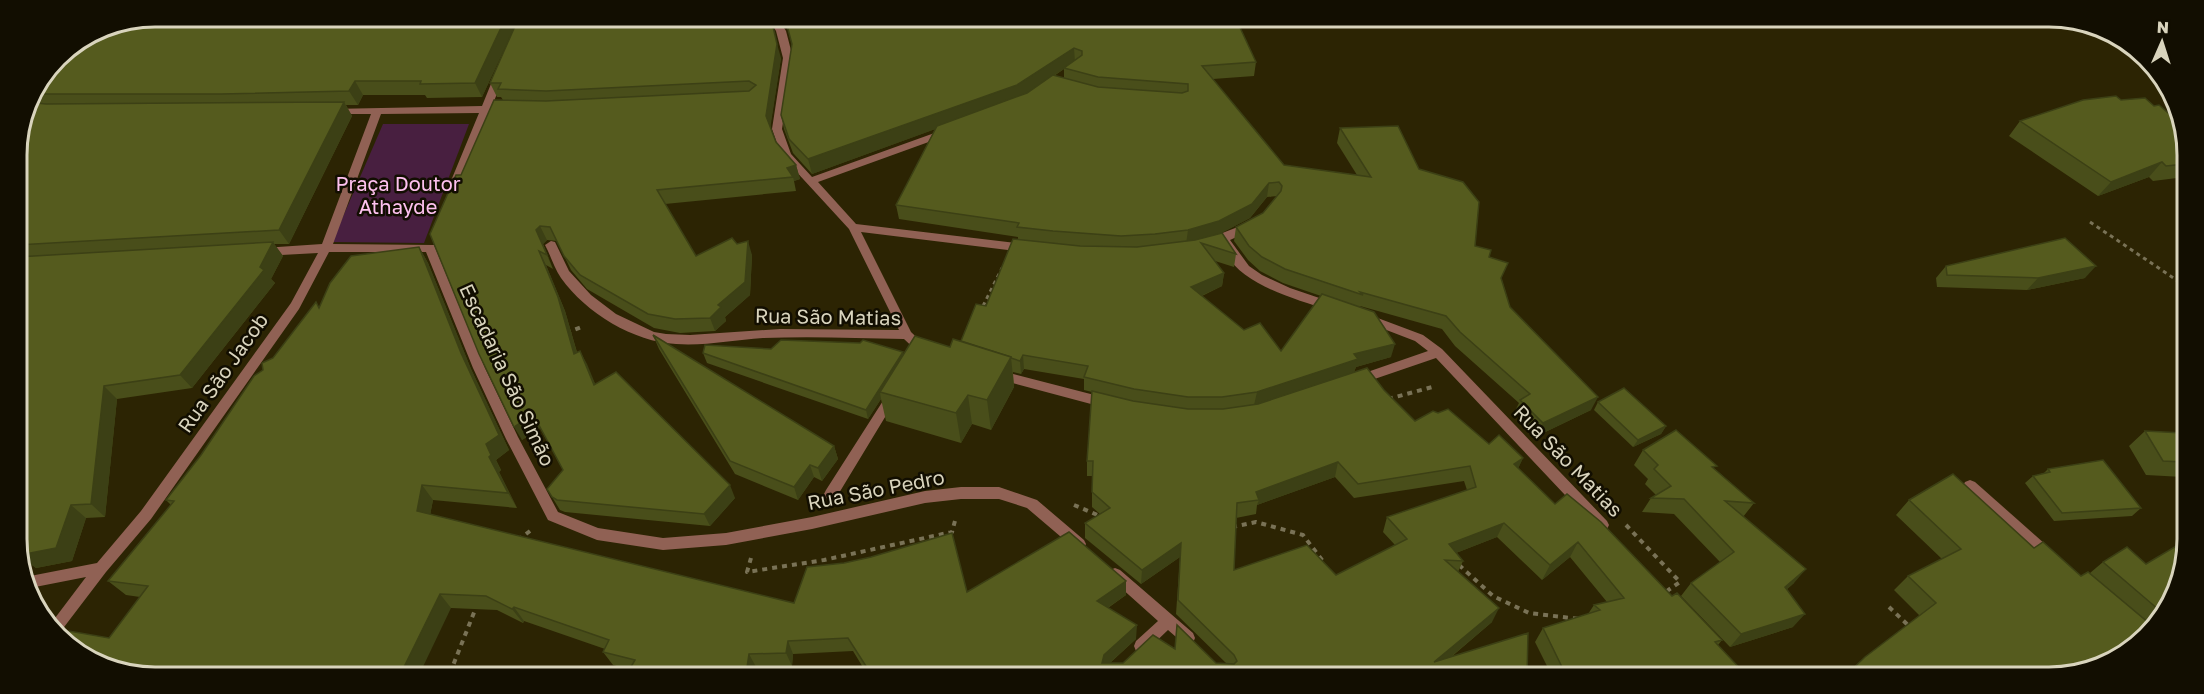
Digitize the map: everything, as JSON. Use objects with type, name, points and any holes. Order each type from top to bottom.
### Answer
[{"type":"street","points":[[779,27],[788,58],[777,129],[786,155],[854,226],[907,335]]},
{"type":"street","points":[[450,198],[503,68]]},
{"type":"street","points":[[321,111],[519,109]]},
{"type":"street","name":"Rua São Jacob","points":[[59,623],[100,568],[147,515],[295,306],[326,248],[377,110]]},
{"type":"street","points":[[811,181],[959,128]]},
{"type":"street","points":[[1194,246],[1225,238],[1255,224],[1261,216]]},
{"type":"street","points":[[854,226],[1040,251]]},
{"type":"street","name":"Rua São Matias","points":[[1225,238],[1233,255],[1244,268],[1260,279],[1293,294],[1383,323],[1419,338],[1438,352],[1609,533]]},
{"type":"street","name":"Escadaria São Simão","points":[[326,248],[432,243],[484,378],[512,440],[553,516]]},
{"type":"street","name":"Rua São Matias","points":[[551,245],[567,276],[594,302],[634,330],[666,339],[703,339],[747,334],[805,332],[907,335],[923,354]]},
{"type":"street","points":[[255,252],[326,248]]},
{"type":"street","points":[[1344,384],[1438,352]]},
{"type":"street","points":[[988,372],[1122,407]]},
{"type":"street","points":[[831,494],[897,388]]},
{"type":"street","points":[[1970,486],[2060,566]]},
{"type":"street","name":"Rua São Pedro","points":[[553,516],[597,534],[663,544],[726,538],[812,523],[926,497],[961,493],[999,493],[1032,504],[1087,550]]},
{"type":"street","points":[[1105,566],[1169,620],[1201,651]]},
{"type":"street","points":[[34,581],[100,568]]},
{"type":"street","points":[[1128,659],[1169,620]]},
{"type":"path","points":[[2090,222],[2177,280]]},
{"type":"path","points":[[976,320],[1013,246]]},
{"type":"path","points":[[556,337],[612,315]]},
{"type":"path","points":[[1377,402],[1462,378]]},
{"type":"path","points":[[758,532],[747,572],[823,562],[898,542],[952,532],[961,493]]},
{"type":"path","points":[[1064,500],[1107,519]]},
{"type":"path","points":[[512,545],[553,516]]},
{"type":"path","points":[[1227,528],[1256,522],[1302,535],[1331,573]]},
{"type":"path","points":[[1457,559],[1459,566],[1493,596],[1529,612],[1579,619],[1589,616]]},
{"type":"path","points":[[1656,595],[1666,592]]},
{"type":"path","points":[[453,667],[479,598]]},
{"type":"path","points":[[1889,607],[1913,630]]},
{"type":"green space","name":"Praça Doutor Athayde","points":[[383,124],[469,124],[424,243],[332,242]]},
{"type":"building","points":[[155,27],[501,27],[475,83],[420,84],[421,81],[355,81],[349,91],[42,94],[53,77],[71,59],[98,40],[130,29]]},
{"type":"building","points":[[515,27],[773,27],[777,44],[766,116],[776,142],[796,165],[787,168],[793,177],[657,190],[696,256],[732,238],[737,244],[748,241],[745,282],[718,305],[721,307],[710,318],[675,319],[648,314],[580,275],[564,256],[550,227],[540,226],[536,230],[547,255],[539,251],[558,297],[574,354],[580,351],[594,385],[616,372],[730,485],[704,514],[557,500],[552,497],[547,489],[563,470],[533,414],[514,427],[479,354],[430,234],[456,175],[461,175],[494,100],[546,101],[749,91],[756,85],[749,81],[546,91],[498,89],[501,83],[490,83]]},
{"type":"building","points":[[787,27],[1240,27],[1256,62],[1202,66],[1284,165],[1371,177],[1340,128],[1398,126],[1419,169],[1463,182],[1479,202],[1475,246],[1491,250],[1489,257],[1508,263],[1501,278],[1510,307],[1598,397],[1543,423],[1520,400],[1530,394],[1460,332],[1446,316],[1360,292],[1363,295],[1285,269],[1262,257],[1249,246],[1236,227],[1263,213],[1281,191],[1282,186],[1279,182],[1269,183],[1252,204],[1219,221],[1188,230],[1155,234],[1121,236],[1017,227],[1019,223],[896,205],[937,126],[1027,93],[1053,75],[1098,87],[1182,93],[1188,91],[1188,84],[1098,77],[1064,68],[1082,55],[1082,51],[1074,48],[1017,85],[808,159],[789,139],[781,115],[792,44]]},
{"type":"building","points":[[2116,96],[2121,100],[2145,98],[2154,106],[2159,105],[2170,115],[2175,130],[2177,165],[2166,166],[2162,162],[2111,182],[2020,121],[2083,100]]},
{"type":"building","points":[[344,102],[279,230],[27,244],[27,147],[31,122],[38,103]]},
{"type":"building","points":[[1222,233],[1236,254],[1201,243],[1224,273],[1191,287],[1244,330],[1260,323],[1281,351],[1322,294],[1374,312],[1395,344],[1354,354],[1358,359],[1257,392],[1222,397],[1188,397],[1134,389],[1084,377],[1088,366],[1023,355],[1020,361],[961,341],[976,304],[986,306],[1013,239],[1080,246],[1137,247],[1195,240]]},
{"type":"building","points":[[2065,238],[2096,266],[2038,278],[1947,275],[1946,266]]},
{"type":"building","points":[[273,242],[260,267],[264,270],[180,375],[104,386],[91,504],[71,505],[56,548],[28,553],[27,539],[27,256]]},
{"type":"building","points":[[419,247],[461,353],[499,435],[486,444],[491,455],[489,457],[508,493],[422,485],[417,511],[794,603],[807,567],[871,557],[952,533],[967,592],[1069,532],[1126,581],[1097,601],[1137,625],[1104,655],[1102,663],[1123,663],[1153,635],[1175,649],[1177,625],[1216,663],[1234,664],[1237,661],[1234,655],[1178,600],[1181,543],[1142,570],[1085,523],[1110,508],[1092,492],[1093,461],[1087,461],[1092,391],[1133,401],[1188,409],[1223,409],[1258,404],[1367,368],[1384,390],[1415,421],[1433,411],[1438,413],[1448,409],[1489,444],[1499,435],[1523,458],[1514,464],[1555,504],[1567,494],[1601,522],[1672,596],[1677,593],[1722,640],[1715,642],[1739,667],[1562,667],[1543,628],[1600,610],[1594,605],[1624,598],[1578,542],[1550,565],[1504,523],[1449,544],[1463,561],[1445,560],[1499,608],[1434,662],[1528,633],[1527,667],[867,667],[848,638],[788,641],[786,653],[749,654],[747,667],[631,667],[635,660],[603,652],[609,640],[514,607],[512,609],[486,596],[440,594],[404,667],[155,667],[122,663],[91,650],[68,632],[109,638],[148,586],[108,581],[174,501],[166,500],[201,455],[254,376],[263,370],[262,363],[273,358],[316,302],[319,308],[330,283],[351,256]],"holes":[[[1338,462],[1358,484],[1470,466],[1476,487],[1387,517],[1407,539],[1336,575],[1307,545],[1234,570],[1237,503],[1259,500],[1256,492]]]},
{"type":"building","points":[[653,335],[834,446],[818,468],[810,465],[794,487],[730,461]]},
{"type":"building","points":[[915,336],[950,347],[953,339],[1011,357],[987,400],[968,395],[956,413],[880,392]]},
{"type":"building","points":[[781,340],[860,343],[863,340],[903,352],[866,410],[703,353],[705,345],[771,349]]},
{"type":"building","points":[[1624,388],[1666,426],[1638,440],[1598,402]]},
{"type":"building","points":[[1676,430],[1717,466],[1712,467],[1754,503],[1725,501],[1806,569],[1785,587],[1805,614],[1741,634],[1691,583],[1734,552],[1684,499],[1651,498],[1671,486],[1654,469],[1658,465],[1643,450]]},
{"type":"building","points":[[2145,431],[2177,433],[2177,462],[2163,461]]},
{"type":"building","points":[[2103,460],[2141,508],[2062,513],[2033,476],[2050,472],[2048,469]]},
{"type":"building","points":[[1953,474],[2034,548],[2043,542],[2081,576],[2088,572],[2146,621],[2127,641],[2113,650],[2074,665],[2057,667],[1854,667],[1936,603],[1908,576],[1961,549],[1909,500]]},
{"type":"building","points":[[2177,546],[2173,572],[2157,608],[2103,562],[2127,547],[2146,564]]}]
